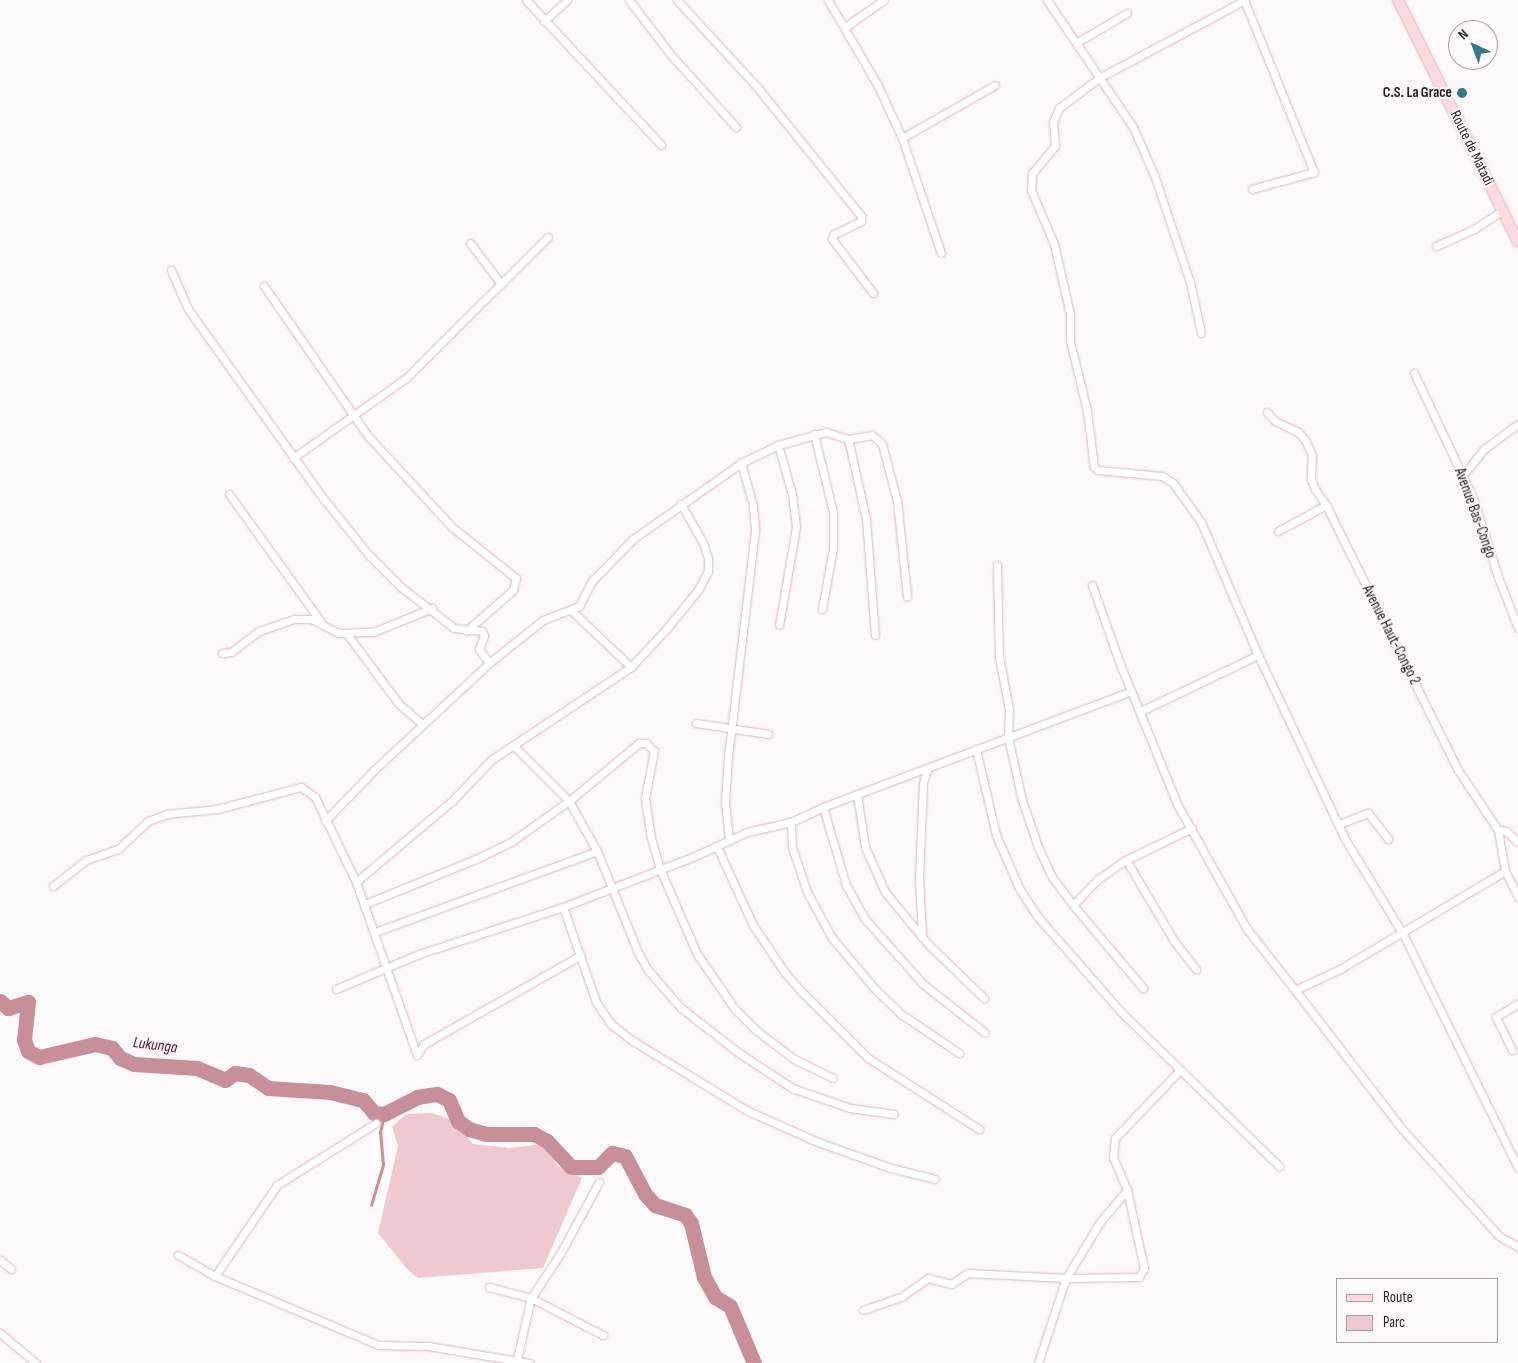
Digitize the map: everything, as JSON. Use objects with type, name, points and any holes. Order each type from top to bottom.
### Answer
[{"type":"main road","name":"Route de Matadi","points":[[1398,0],[1502,210],[1515,228],[1518,242]]},
{"type":"street","points":[[526,0],[661,145]]},
{"type":"street","points":[[544,21],[568,0]]},
{"type":"street","points":[[630,0],[670,55],[736,127]]},
{"type":"street","points":[[677,0],[757,87],[861,216],[861,221],[834,234],[832,239],[873,293]]},
{"type":"street","points":[[828,0],[878,86],[902,138],[941,253]]},
{"type":"street","points":[[845,28],[884,0]]},
{"type":"street","points":[[1048,0],[1133,128],[1155,178],[1190,282],[1201,333]]},
{"type":"street","points":[[1252,189],[1314,172],[1244,0],[1100,78],[1058,108],[1052,122],[1054,146],[1039,162],[1030,182],[1054,244],[1070,314],[1070,341],[1087,411],[1094,467],[1105,471],[1155,474],[1173,483],[1201,522],[1258,655],[1338,824],[1401,930],[1518,1168]]},
{"type":"street","points":[[1076,42],[1128,13]]},
{"type":"street","points":[[902,138],[995,85]]},
{"type":"street","points":[[1436,246],[1474,229],[1502,210]]},
{"type":"street","points":[[292,458],[406,378],[548,237]]},
{"type":"street","points":[[470,243],[501,284]]},
{"type":"street","points":[[171,270],[188,309],[292,458],[391,578],[432,608],[454,628],[466,631],[482,631],[484,636],[479,649],[489,663]]},
{"type":"street","points":[[264,286],[353,417],[411,485],[452,527],[516,578],[513,590],[466,631]]},
{"type":"street","name":"Avenue Bas-Congo","points":[[1414,373],[1463,475],[1518,628]]},
{"type":"street","name":"Avenue Haut-Congo 2","points":[[1267,412],[1275,421],[1298,432],[1306,440],[1314,467],[1311,479],[1326,504],[1458,770],[1498,830],[1504,871],[1518,897]]},
{"type":"street","points":[[1463,475],[1484,449],[1518,424]]},
{"type":"street","points":[[325,821],[422,724],[489,663],[543,620],[572,611],[585,599],[592,581],[632,539],[741,463],[778,445],[826,432],[848,439],[872,435],[882,444],[896,501],[907,596]]},
{"type":"street","points":[[814,434],[833,512],[832,548],[822,609]]},
{"type":"street","points":[[848,439],[866,519],[875,635]]},
{"type":"street","points":[[778,445],[792,494],[796,527],[778,625]]},
{"type":"street","points":[[729,840],[725,802],[731,727],[755,529],[753,505],[741,463]]},
{"type":"street","points":[[229,494],[321,623]]},
{"type":"street","points":[[356,882],[452,801],[491,760],[631,667],[686,605],[708,571],[708,558],[702,541],[681,504]]},
{"type":"street","points":[[1278,530],[1326,504]]},
{"type":"street","points":[[997,565],[999,658],[1009,709],[1008,737],[1022,800],[1038,847],[1052,877],[1073,905],[1116,952],[1132,979],[1143,988]]},
{"type":"street","points":[[1092,585],[1170,790],[1247,929],[1402,1129],[1499,1236],[1518,1247]]},
{"type":"street","points":[[222,653],[231,652],[248,637],[269,626],[294,619],[321,623],[338,633],[373,632],[432,608]]},
{"type":"street","points":[[572,611],[631,667]]},
{"type":"street","points":[[347,634],[399,704],[422,724]]},
{"type":"street","points":[[1141,711],[1258,655]]},
{"type":"street","points":[[336,989],[388,966],[563,907],[660,870],[766,826],[791,822],[823,807],[1131,691]]},
{"type":"street","points":[[696,723],[768,734]]},
{"type":"street","points":[[366,904],[494,851],[569,801],[639,743],[650,746],[654,751],[649,769],[646,815],[660,870],[697,954],[734,1009],[777,1048],[833,1078]]},
{"type":"street","points":[[513,746],[569,801],[597,851],[647,969],[676,1003],[700,1023],[792,1088],[850,1108],[894,1114]]},
{"type":"street","points":[[976,749],[996,835],[1019,888],[1074,960],[1180,1070],[1279,1166]]},
{"type":"street","points":[[922,938],[919,878],[923,783],[928,768]]},
{"type":"street","points":[[53,886],[86,860],[118,849],[148,821],[167,814],[217,809],[301,787],[314,797],[366,904],[418,1055],[424,1044],[581,955]]},
{"type":"street","points":[[857,794],[865,848],[885,892],[922,938],[984,998]]},
{"type":"street","points":[[823,807],[846,885],[865,918],[923,984],[984,1032]]},
{"type":"street","points":[[1338,824],[1368,813],[1388,839]]},
{"type":"street","points":[[791,822],[792,847],[806,892],[832,938],[876,990],[901,1014],[959,1053]]},
{"type":"street","points":[[1073,905],[1097,880],[1126,860],[1192,828]]},
{"type":"street","points":[[1498,830],[1506,831],[1518,842]]},
{"type":"street","points":[[717,847],[753,925],[785,973],[803,993],[868,1058],[979,1129]]},
{"type":"street","points":[[376,932],[597,851]]},
{"type":"street","points":[[1126,860],[1174,941],[1196,969]]},
{"type":"street","points":[[1295,990],[1340,969],[1401,930],[1504,871]]},
{"type":"street","points":[[563,907],[596,1002],[611,1024],[655,1057],[757,1115],[818,1142],[891,1168],[935,1179]]},
{"type":"street","points":[[1512,1050],[1496,1017],[1518,1003]]},
{"type":"street","points":[[863,1310],[900,1297],[928,1278],[945,1284],[968,1273],[1066,1278],[1142,1275],[1144,1268],[1127,1190],[1113,1157],[1115,1138],[1180,1070]]},
{"type":"street","points":[[215,1276],[277,1185],[376,1123]]},
{"type":"street","points":[[516,1361],[531,1298],[560,1254],[599,1182]]},
{"type":"street","points":[[1038,1363],[1066,1278],[1100,1222],[1127,1190]]},
{"type":"street","points":[[178,1255],[215,1276],[378,1345],[428,1346],[530,1363]]},
{"type":"street","points":[[0,1260],[11,1268]]},
{"type":"street","points":[[490,1288],[531,1298],[603,1335]]},
{"type":"street","points":[[0,1333],[36,1363]]},
{"type":"green space","points":[[432,1113],[452,1120],[473,1144],[509,1148],[543,1144],[558,1166],[582,1178],[543,1268],[418,1278],[407,1269],[378,1233],[398,1146],[392,1127],[406,1114]]},
{"type":"waterway","points":[[0,1001],[8,1008],[28,1002],[24,1040],[28,1051],[39,1057],[95,1044],[112,1048],[120,1058],[134,1064],[197,1068],[225,1080],[235,1073],[249,1075],[268,1088],[330,1092],[363,1100],[374,1113],[384,1114],[417,1097],[437,1094],[449,1100],[458,1121],[469,1129],[486,1134],[534,1134],[547,1141],[571,1167],[598,1167],[612,1153],[625,1156],[645,1194],[655,1205],[685,1215],[691,1223],[704,1277],[715,1297],[730,1306],[754,1363]]},
{"type":"waterway","points":[[371,1205],[383,1165],[380,1133],[384,1114]]},
{"type":"place","name":"C.S. La Grace","points":[[1462,93]]},
{"type":"water label","name":"Lukunga","points":[[155,1046]]}]
